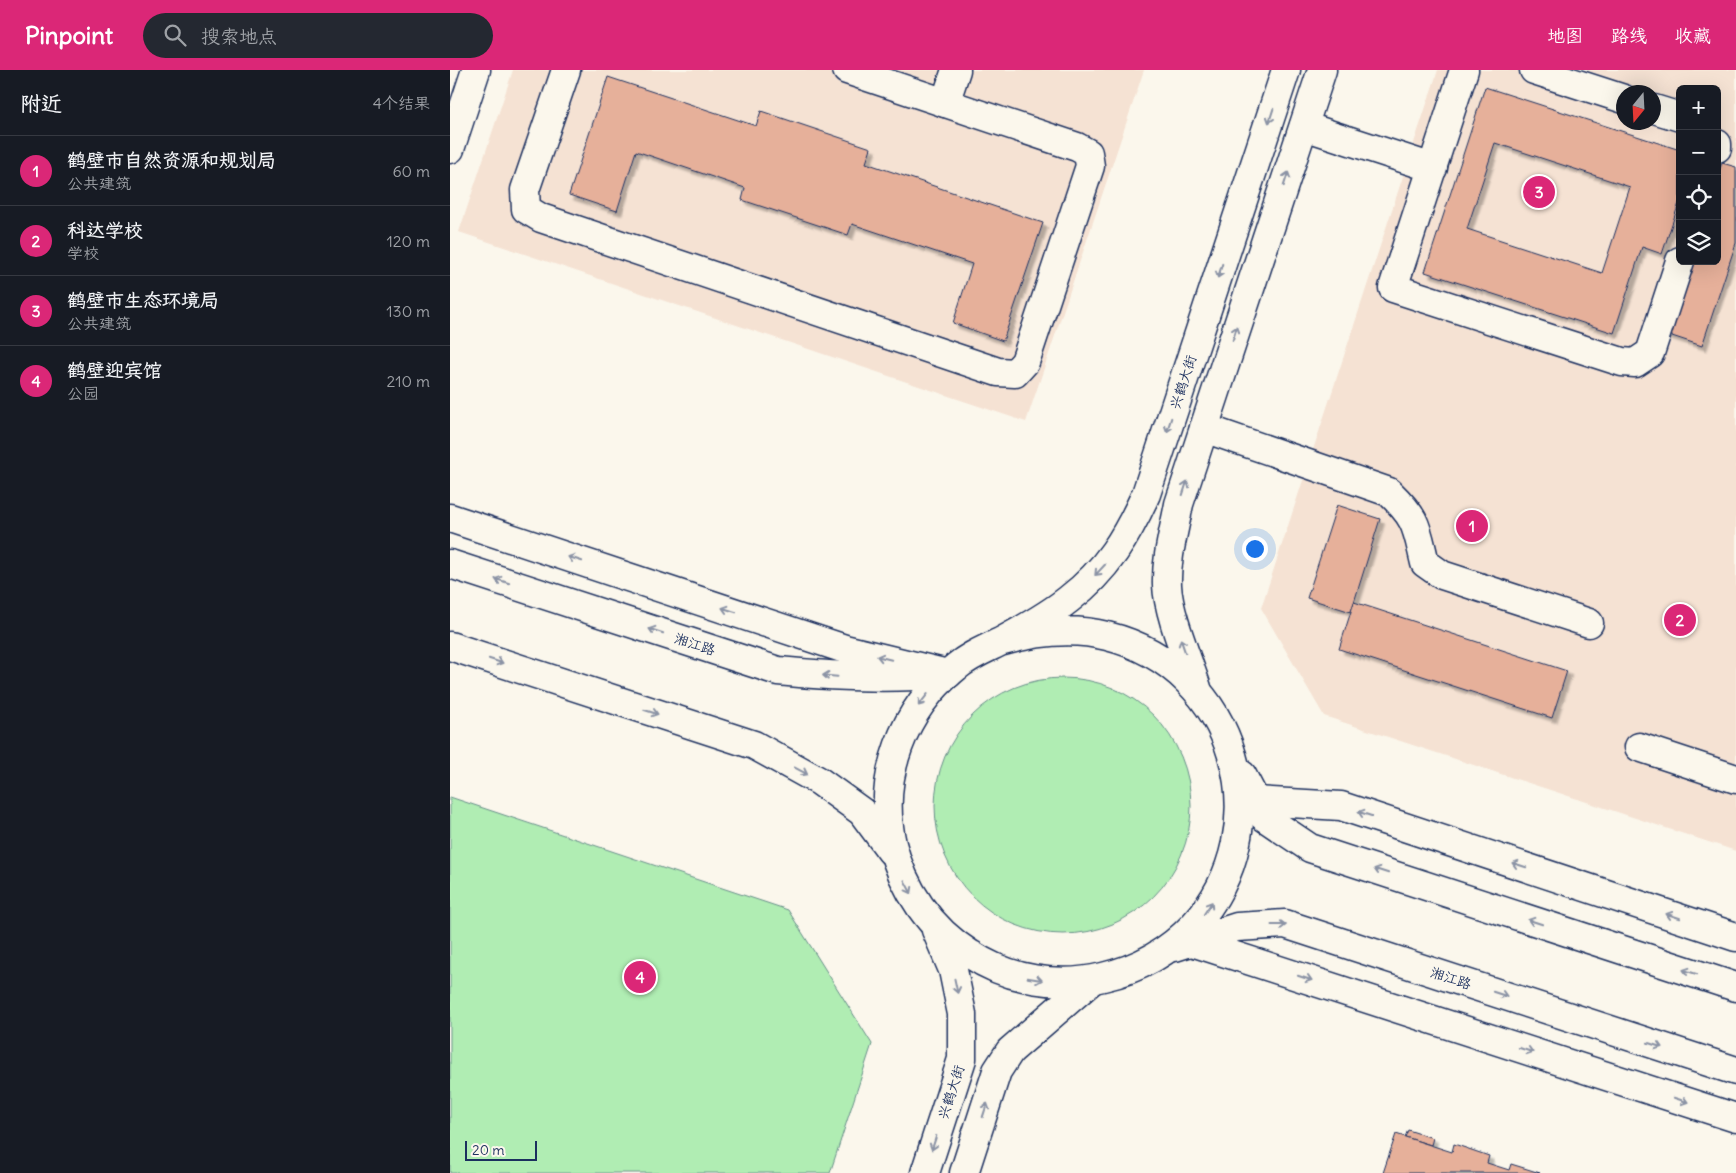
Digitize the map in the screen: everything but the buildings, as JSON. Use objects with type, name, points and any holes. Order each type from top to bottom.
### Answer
[{"type":"main road","points":[[450,149],[476,70]]},
{"type":"main road","points":[[566,70],[525,190],[526,209],[541,218],[998,372],[1015,373],[1025,362],[1090,166],[1088,153],[1077,147],[847,70]]},
{"type":"main road","points":[[945,103],[956,70]]},
{"type":"main road","name":"兴鹤大街","points":[[1003,640],[1069,600],[1102,570],[1128,534],[1146,494],[1286,70]]},
{"type":"main road","points":[[1199,692],[1178,633],[1167,586],[1169,551],[1179,504],[1322,70]]},
{"type":"main road","points":[[1464,70],[1393,288],[1622,362],[1635,363],[1650,353],[1679,265]]},
{"type":"main road","points":[[1534,70],[1616,96]]},
{"type":"main road","points":[[1661,111],[1676,116]]},
{"type":"main road","points":[[1304,126],[1432,168]]},
{"type":"main road","points":[[1204,428],[1389,492],[1407,510],[1418,528],[1425,563],[1442,574],[1589,623]]},
{"type":"main road","points":[[450,518],[845,649],[948,674]]},
{"type":"main road","name":"湘江路","points":[[450,564],[778,671],[835,677],[896,678],[948,674]]},
{"type":"main road","points":[[1056,630],[1082,631],[1109,636],[1134,645],[1158,657],[1180,673],[1199,692],[1214,714],[1226,738],[1235,763],[1240,789],[1237,843],[1230,868],[1218,893],[1203,915],[1185,935],[1164,951],[1141,964],[1116,974],[1092,980],[1067,982],[1018,976],[972,956],[934,924],[918,904],[906,883],[896,858],[890,832],[888,805],[890,779],[896,753],[906,728],[920,705],[948,674],[979,652],[1003,640],[1056,630]]},
{"type":"main road","points":[[450,646],[754,746],[819,780],[862,812],[896,858]]},
{"type":"main road","points":[[1640,746],[1736,779]]},
{"type":"main road","points":[[1235,763],[1264,817],[1310,848],[1736,987]]},
{"type":"main road","points":[[1256,801],[1341,806],[1736,936]]},
{"type":"main road","name":"兴鹤大街","points":[[925,1173],[962,1059],[962,1014],[953,970],[934,924]]},
{"type":"main road","name":"湘江路","points":[[1164,951],[1237,927],[1285,924],[1736,1071]]},
{"type":"main road","points":[[1192,942],[1736,1118]]},
{"type":"main road","points":[[964,1173],[997,1071],[1010,1051],[1092,980]]},
{"type":"shaded area","points":[[513,70],[1144,70],[1026,422],[459,232]]},
{"type":"shaded area","points":[[1438,70],[1736,70],[1736,851],[1324,716],[1261,608]]},
{"type":"green space","points":[[1063,678],[1100,684],[1123,693],[1144,707],[1162,725],[1181,757],[1188,781],[1191,806],[1185,843],[1176,866],[1162,887],[1144,905],[1112,924],[1088,931],[1063,934],[1026,928],[1003,919],[982,905],[964,887],[945,855],[938,831],[935,806],[941,769],[950,746],[964,725],[982,707],[1014,688],[1038,681]]},
{"type":"green space","points":[[450,797],[788,910],[872,1044],[830,1173],[450,1173]]},
{"type":"place","name":"鹤壁市生态环境局","points":[[1539,192]]},
{"type":"place","name":"鹤壁市自然资源和规划局","points":[[1472,526]]},
{"type":"place","name":"科达学校","points":[[1680,620]]},
{"type":"place","name":"鹤壁迎宾馆","points":[[640,977]]}]
